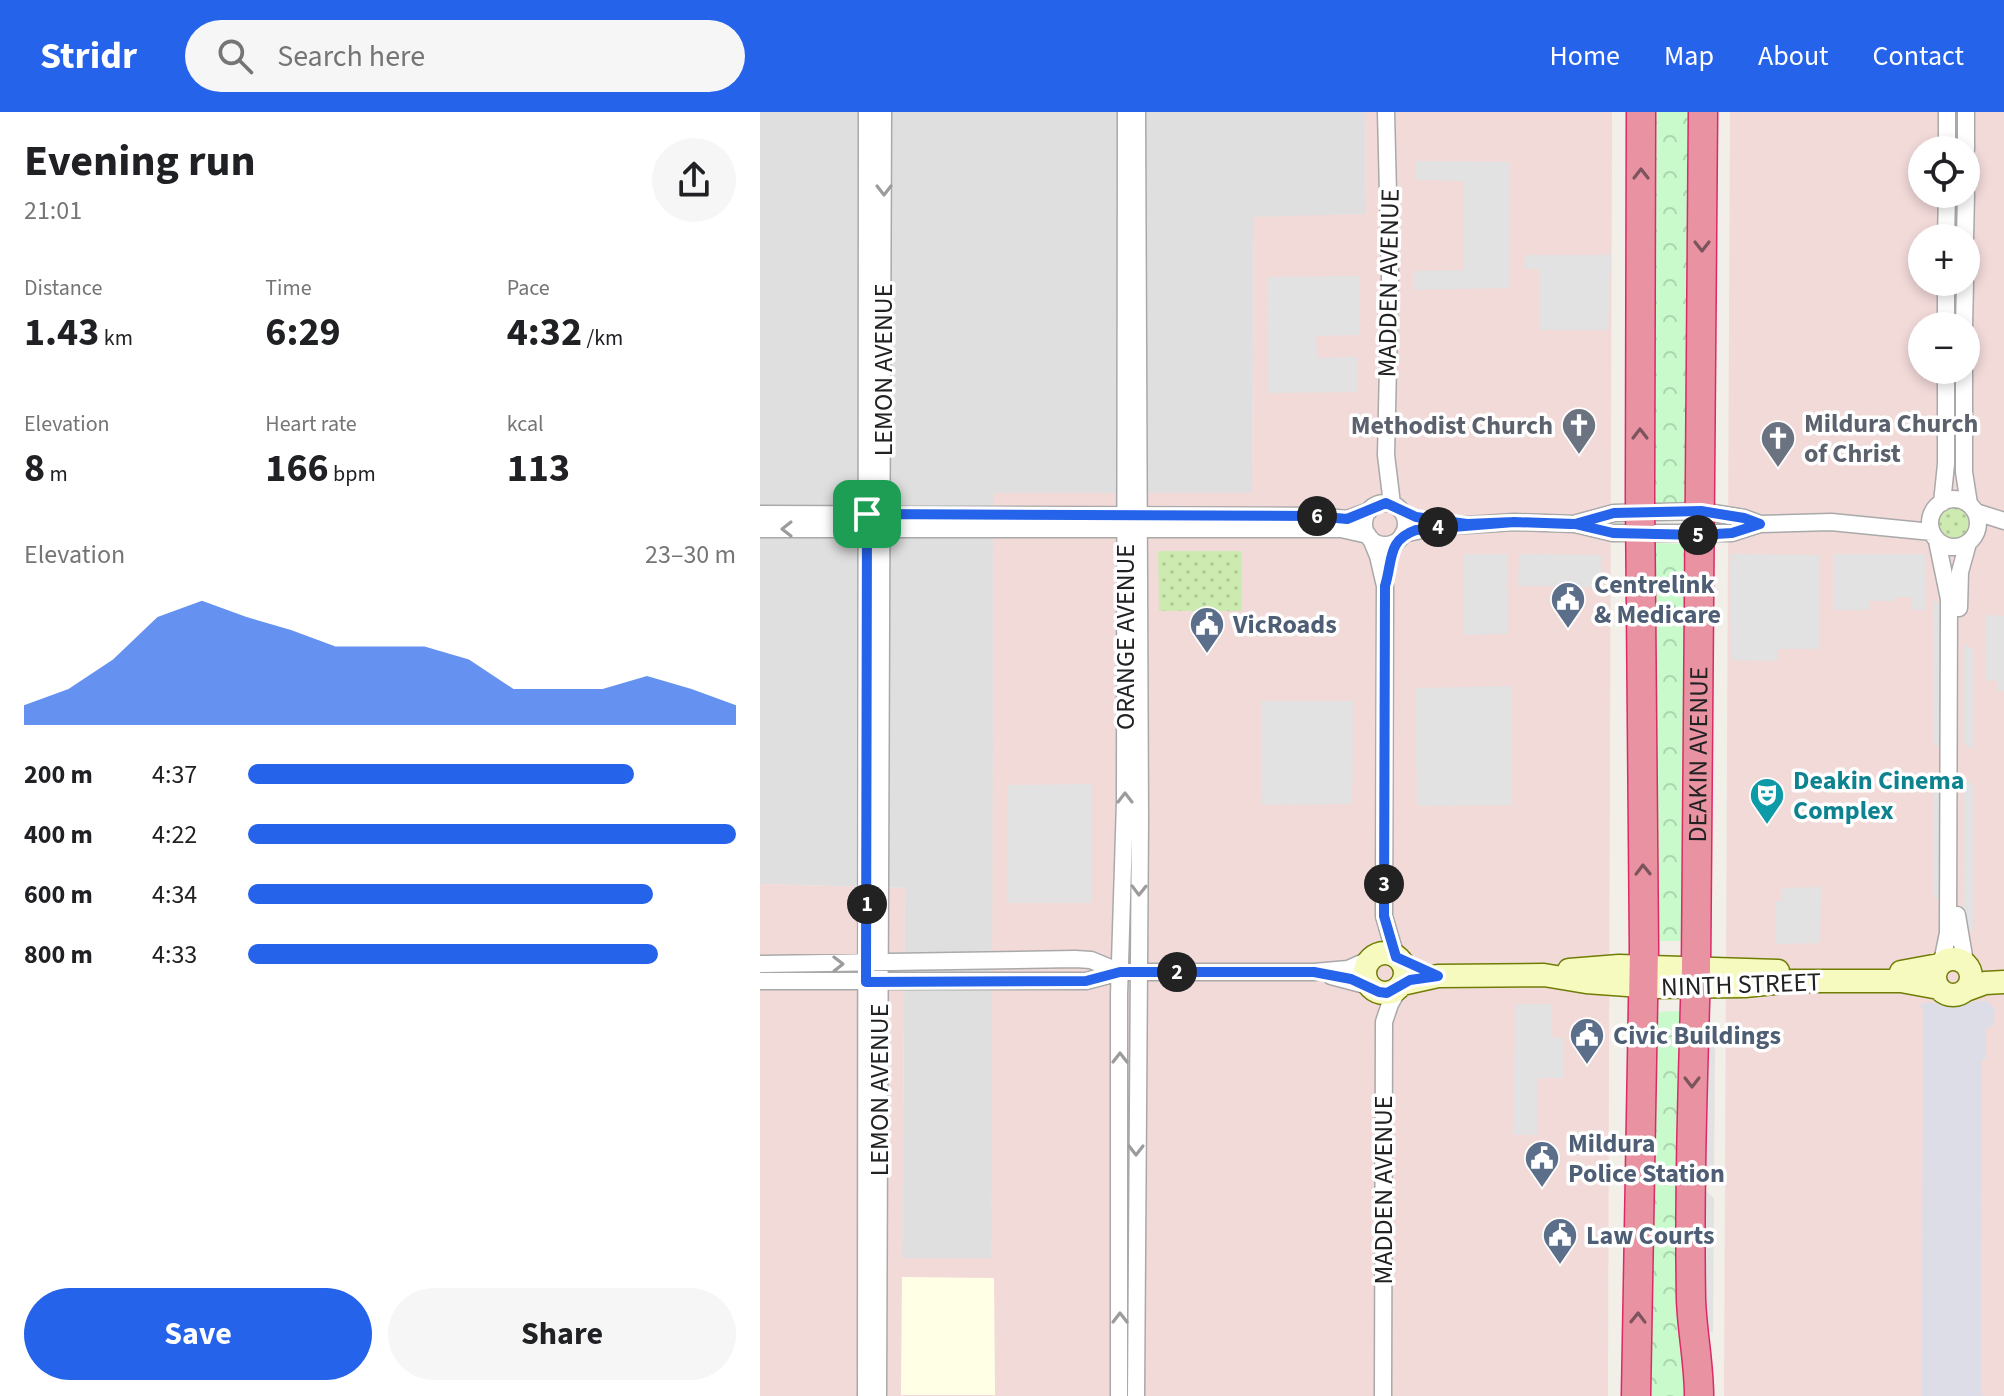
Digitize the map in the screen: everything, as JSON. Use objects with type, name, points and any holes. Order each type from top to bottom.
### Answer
[{"type":"highway","name":"DEAKIN AVENUE","points":[[1636,1396],[1643,977],[1641,112]]},
{"type":"highway","name":"DEAKIN AVENUE","points":[[1699,1396],[1699,1363],[1691,1303],[1703,112]]},
{"type":"street","name":"LEMON AVENUE","points":[[866,1396],[874,962],[874,522],[867,112]]},
{"type":"street","name":"LEMON AVENUE","points":[[874,522],[883,112]]},
{"type":"street","name":"ORANGE AVENUE","points":[[1126,112],[1138,972],[1128,1114]]},
{"type":"street","name":"ORANGE AVENUE","points":[[1136,1396],[1128,1360],[1128,1114],[1120,972],[1132,523],[1137,112]]},
{"type":"street","name":"MADDEN AVENUE","points":[[1386,112],[1390,179],[1386,455],[1397,508]]},
{"type":"street","points":[[1947,112],[1947,136]]},
{"type":"street","points":[[1966,112],[1966,136]]},
{"type":"street","points":[[1946,384],[1946,464],[1937,507],[1930,518],[1949,599],[1948,933],[1956,970]]},
{"type":"street","points":[[1956,970],[1959,584],[1962,561],[1978,520],[1964,472],[1964,384]]},
{"type":"street","name":"MADDEN AVENUE","points":[[1372,509],[1386,455]]},
{"type":"street","points":[[1882,525],[1955,499],[2004,521]]},
{"type":"street","points":[[1132,523],[1315,516],[1347,519],[1372,509],[1397,508],[1467,524]]},
{"type":"street","points":[[1385,957],[1385,586],[1406,523],[1397,508]]},
{"type":"street","points":[[1372,509],[1365,523],[1385,586]]},
{"type":"street","points":[[760,529],[874,522],[1132,523],[1341,529],[1382,544],[1416,530],[1514,522],[1575,524],[1614,513],[1640,523],[1700,523],[1744,518],[1760,524]]},
{"type":"street","points":[[760,514],[874,522]]},
{"type":"street","points":[[1640,523],[1700,523],[1732,533],[1760,524],[1831,522],[1882,525],[1934,536],[1949,547],[2004,528]]},
{"type":"street","points":[[760,981],[1086,981],[1120,972],[1314,972],[1348,969],[1385,957],[1405,969],[1400,986],[1387,993],[1314,972]]},
{"type":"street","points":[[1384,1022],[1365,969],[1385,957]]},
{"type":"street","name":"NINTH STREET","points":[[1385,957],[1438,976]]},
{"type":"street","points":[[760,964],[1091,960],[1120,972]]},
{"type":"street","name":"NINTH STREET","points":[[1696,978],[1745,986],[1793,981],[1901,981],[1924,983],[1952,995],[1956,970]]},
{"type":"street","name":"NINTH STREET","points":[[1956,970],[1985,983],[2004,982]]},
{"type":"street","name":"NINTH STREET","points":[[1400,986],[1438,976],[1696,978],[1956,970],[2004,972]]},
{"type":"street","name":"LEMON AVENUE","points":[[873,982],[878,1396]]},
{"type":"street","name":"MADDEN AVENUE","points":[[1383,1396],[1384,1022],[1400,986]]},
{"type":"street","name":"ORANGE AVENUE","points":[[1119,1396],[1128,1360]]},
{"type":"shaded area","points":[[760,112],[1365,112],[1366,215],[1254,217],[1252,493],[994,493],[992,1258],[902,1258],[905,888],[760,884]]},
{"type":"shaded area","points":[[1365,112],[1612,112],[1608,1396],[760,1396],[760,884],[905,888],[902,1258],[991,1258],[994,493],[1252,493],[1254,217],[1366,214]]},
{"type":"shaded area","points":[[1730,112],[2004,112],[2004,1396],[1724,1396]]},
{"type":"shaded area","points":[[1415,161],[1510,162],[1510,288],[1414,290],[1414,271],[1463,270],[1464,181],[1415,180]]},
{"type":"shaded area","points":[[1525,255],[1611,255],[1608,330],[1539,330],[1539,269],[1524,269]]},
{"type":"shaded area","points":[[1359,276],[1359,335],[1316,336],[1317,358],[1357,357],[1358,392],[1268,393],[1267,277]]},
{"type":"shaded area","points":[[1464,554],[1508,554],[1508,634],[1464,635]]},
{"type":"shaded area","points":[[1519,554],[1601,555],[1601,587],[1518,586]]},
{"type":"shaded area","points":[[1730,554],[1820,555],[1820,649],[1778,649],[1778,661],[1731,660]]},
{"type":"shaded area","points":[[1833,554],[1925,554],[1925,610],[1912,610],[1912,597],[1896,597],[1895,601],[1870,601],[1869,610],[1833,610]]},
{"type":"shaded area","points":[[1934,601],[1944,607],[1943,750],[1934,744]]},
{"type":"shaded area","points":[[1986,615],[2004,616],[2004,691],[1997,691],[1997,680],[1986,681]]},
{"type":"shaded area","points":[[1964,644],[1974,650],[1974,750],[1964,744]]},
{"type":"shaded area","points":[[1511,686],[1512,805],[1417,806],[1415,688]]},
{"type":"shaded area","points":[[1261,701],[1354,701],[1352,804],[1262,805]]},
{"type":"shaded area","points":[[1933,775],[1943,782],[1940,900],[1933,896]]},
{"type":"shaded area","points":[[1964,778],[1974,785],[1973,931],[1963,925]]},
{"type":"shaded area","points":[[1091,784],[1091,903],[1007,903],[1007,785]]},
{"type":"shaded area","points":[[1821,887],[1820,943],[1775,944],[1776,901],[1782,901],[1782,888]]},
{"type":"shaded area","points":[[1987,1001],[1996,1010],[1994,1025],[1986,1029],[1986,1058],[1982,1060],[1981,1393],[1984,1396],[1922,1396],[1923,1010],[1920,1006],[1923,1003]]},
{"type":"shaded area","points":[[1515,1004],[1552,1004],[1552,1037],[1564,1038],[1563,1078],[1537,1078],[1537,1135],[1514,1135]]},
{"type":"shaded area","points":[[1709,1041],[1715,1047],[1714,1183],[1704,1174],[1705,1046]]},
{"type":"shaded area","points":[[1704,1190],[1714,1198],[1713,1333],[1704,1326]]},
{"type":"shaded area","points":[[902,1277],[994,1278],[995,1395],[901,1395]]},
{"type":"green space","points":[[1648,112],[1691,112],[1689,505],[1651,504]]},
{"type":"green space","points":[[1954,507],[1965,512],[1970,523],[1965,534],[1954,539],[1943,534],[1938,523],[1943,512]]},
{"type":"green space","points":[[1655,543],[1685,544],[1682,941],[1653,941]]},
{"type":"green space","points":[[1158,551],[1242,551],[1242,611],[1159,611]]},
{"type":"green space","points":[[1682,1011],[1683,1396],[1651,1396],[1656,1012]]},
{"type":"place","name":"Methodist Church","points":[[1579,456]]},
{"type":"place","name":"Mildura Church of Christ","points":[[1778,469]]},
{"type":"place","name":"Centrelink & Medicare","points":[[1568,630]]},
{"type":"place","name":"VicRoads","points":[[1207,655]]},
{"type":"place","name":"Deakin Cinema Complex","points":[[1767,826]]},
{"type":"place","name":"Civic Buildings","points":[[1587,1066]]},
{"type":"place","name":"Mildura Police Station","points":[[1542,1189]]},
{"type":"place","name":"Law Courts","points":[[1560,1266]]},
{"type":"route","points":[[867,514],[866,982],[1086,981],[1120,972],[1314,972],[1351,979],[1383,993],[1395,990],[1410,980],[1438,976],[1396,957],[1384,916],[1385,586],[1395,542],[1403,534],[1416,530],[1514,522],[1575,524],[1614,513],[1701,511],[1744,518],[1760,524],[1732,533],[1700,535],[1613,533],[1575,524],[1570,524],[1514,522],[1467,524],[1416,517],[1386,503],[1347,519],[1315,516],[867,514]]}]
